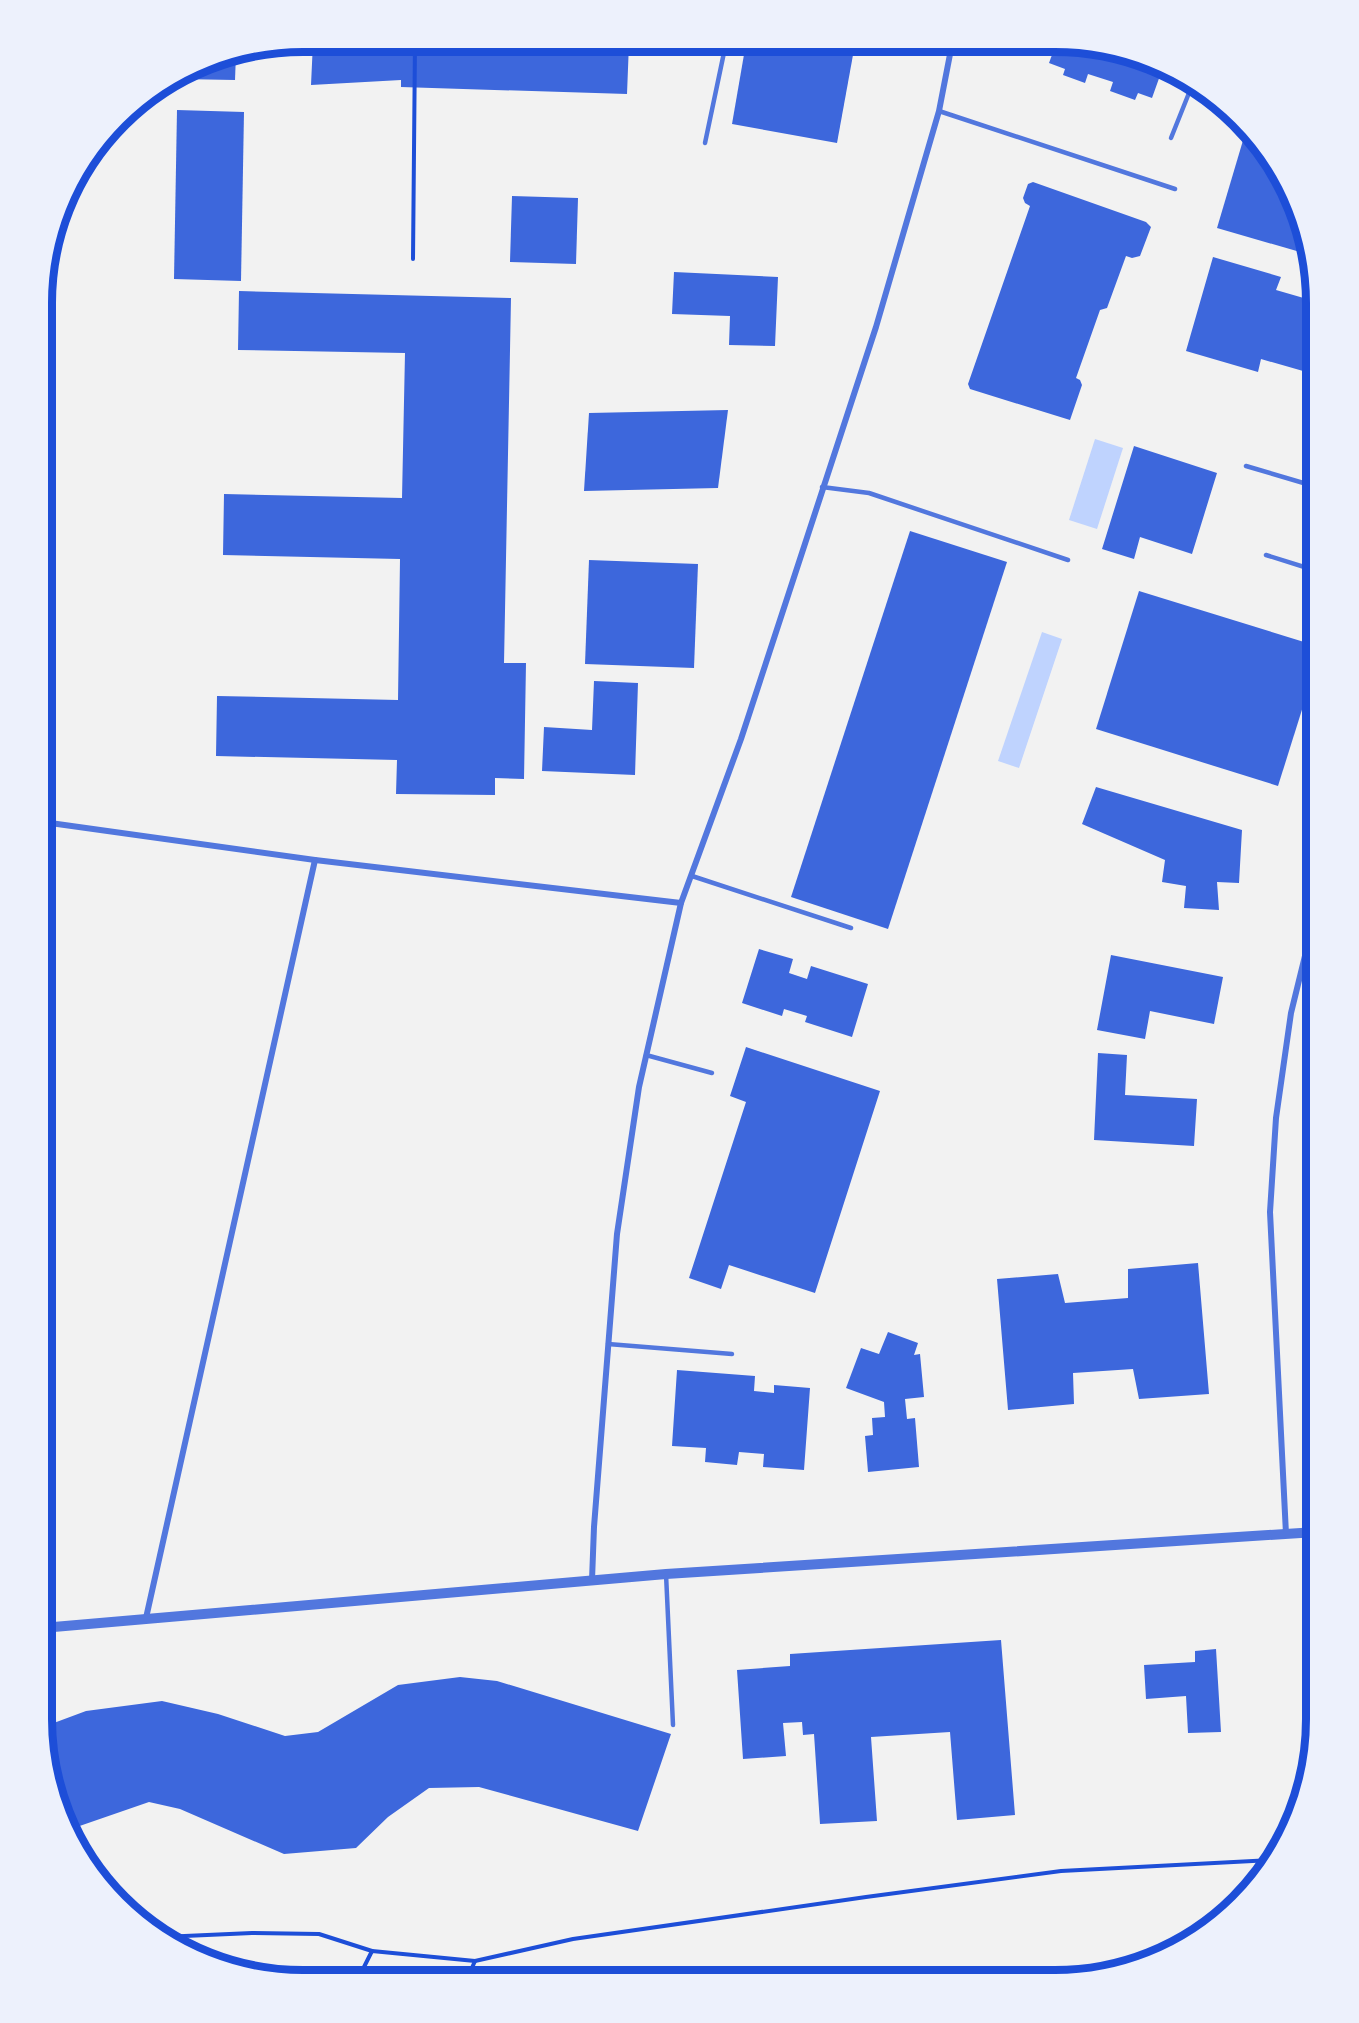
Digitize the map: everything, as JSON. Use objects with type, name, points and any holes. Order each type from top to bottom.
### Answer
[{"type":"street","points":[[592,1580],[594,1527],[617,1234],[639,1087],[681,903],[741,739],[876,327],[939,111],[950,52]]},
{"type":"street","points":[[52,823],[315,860],[681,903]]},
{"type":"street","points":[[146,1618],[315,860]]},
{"type":"street","points":[[1286,1534],[1270,1212],[1276,1118],[1291,1013],[1306,952]]},
{"type":"street","points":[[52,1627],[666,1574],[1306,1533]]},
{"type":"lane","points":[[705,143],[724,52]]},
{"type":"lane","points":[[1171,138],[1190,92]]},
{"type":"lane","points":[[939,111],[1175,189]]},
{"type":"lane","points":[[1246,466],[1306,484]]},
{"type":"lane","points":[[822,487],[868,493],[1068,560]]},
{"type":"lane","points":[[1266,555],[1306,568]]},
{"type":"lane","points":[[692,876],[851,928]]},
{"type":"lane","points":[[646,1055],[712,1073]]},
{"type":"lane","points":[[608,1344],[732,1354]]},
{"type":"lane","points":[[666,1574],[673,1725]]},
{"type":"path","points":[[413,259],[415,52]]},
{"type":"path","points":[[177,1936],[252,1933],[319,1934],[372,1951],[475,1961],[573,1939],[866,1896],[1061,1871],[1263,1861]]},
{"type":"path","points":[[362,1970],[372,1951]]},
{"type":"path","points":[[471,1970],[475,1961]]},
{"type":"water","points":[[1095,439],[1123,448],[1097,529],[1069,520]]},
{"type":"water","points":[[1042,632],[1062,639],[1019,768],[998,761]]},
{"type":"building","points":[[313,52],[629,52],[627,94],[401,87],[401,80],[311,85]]},
{"type":"building","points":[[744,52],[854,52],[837,143],[732,124]]},
{"type":"building","points":[[1053,52],[1072,53],[1121,61],[1160,75],[1152,98],[1138,93],[1135,100],[1110,91],[1113,82],[1088,74],[1085,83],[1063,75],[1065,69],[1049,63]]},
{"type":"building","points":[[236,62],[235,80],[190,79]]},
{"type":"building","points":[[177,110],[244,112],[241,281],[174,279]]},
{"type":"building","points":[[1244,138],[1264,164],[1281,192],[1302,252],[1217,228]]},
{"type":"building","points":[[1033,182],[1146,222],[1151,227],[1140,256],[1132,258],[1126,256],[1107,308],[1100,310],[1076,378],[1082,385],[1070,420],[970,389],[968,384],[1030,206],[1023,198],[1028,184]]},
{"type":"building","points":[[512,196],[578,198],[576,264],[510,262]]},
{"type":"building","points":[[1213,257],[1281,277],[1276,290],[1306,299],[1306,372],[1261,359],[1258,372],[1186,351]]},
{"type":"building","points":[[674,272],[778,277],[775,346],[729,345],[730,316],[672,314]]},
{"type":"building","points":[[239,291],[511,298],[504,663],[526,663],[524,779],[495,778],[495,795],[396,794],[397,760],[216,756],[217,696],[398,700],[400,559],[223,555],[224,494],[402,498],[405,353],[238,350]]},
{"type":"building","points":[[728,410],[718,488],[584,491],[589,413]]},
{"type":"building","points":[[1134,446],[1217,473],[1192,554],[1140,537],[1134,559],[1102,549]]},
{"type":"building","points":[[910,531],[1007,562],[888,929],[791,897]]},
{"type":"building","points":[[589,560],[698,564],[694,668],[585,664]]},
{"type":"building","points":[[1139,591],[1306,643],[1306,697],[1278,786],[1096,729]]},
{"type":"building","points":[[594,681],[638,683],[635,775],[542,771],[544,727],[592,730]]},
{"type":"building","points":[[1096,787],[1242,830],[1239,883],[1217,882],[1219,910],[1184,908],[1186,886],[1162,882],[1165,860],[1082,824]]},
{"type":"building","points":[[759,949],[793,959],[789,973],[807,979],[811,966],[868,984],[852,1037],[805,1022],[807,1016],[784,1009],[782,1016],[742,1003]]},
{"type":"building","points":[[1111,955],[1223,977],[1214,1024],[1150,1011],[1145,1039],[1097,1030]]},
{"type":"building","points":[[746,1047],[880,1091],[815,1293],[729,1265],[721,1289],[689,1278],[746,1102],[730,1096]]},
{"type":"building","points":[[1098,1053],[1127,1055],[1125,1095],[1197,1099],[1194,1146],[1094,1140]]},
{"type":"building","points":[[1198,1263],[1209,1394],[1139,1399],[1133,1369],[1073,1373],[1074,1404],[1008,1410],[997,1279],[1058,1274],[1065,1303],[1128,1298],[1128,1269]]},
{"type":"building","points":[[888,1332],[918,1343],[914,1355],[920,1354],[924,1397],[905,1399],[907,1419],[915,1418],[919,1467],[868,1472],[865,1436],[873,1435],[872,1418],[885,1417],[884,1402],[846,1388],[861,1348],[879,1354]]},
{"type":"building","points":[[677,1370],[755,1376],[754,1391],[774,1393],[774,1385],[810,1388],[804,1470],[763,1467],[764,1454],[739,1452],[737,1465],[705,1462],[706,1448],[672,1446]]},
{"type":"building","points":[[1001,1640],[1015,1815],[957,1820],[950,1732],[871,1737],[877,1821],[820,1824],[814,1734],[803,1735],[802,1722],[783,1723],[786,1756],[743,1759],[737,1670],[790,1666],[790,1654]]},
{"type":"building","points":[[1216,1649],[1221,1732],[1188,1733],[1186,1696],[1146,1699],[1144,1665],[1195,1662],[1195,1651]]},
{"type":"building","points":[[460,1677],[497,1681],[671,1734],[638,1831],[479,1787],[429,1788],[388,1817],[356,1848],[284,1854],[180,1809],[149,1802],[76,1827],[57,1769],[52,1724],[86,1711],[162,1701],[218,1714],[285,1736],[318,1732],[398,1685]]}]
